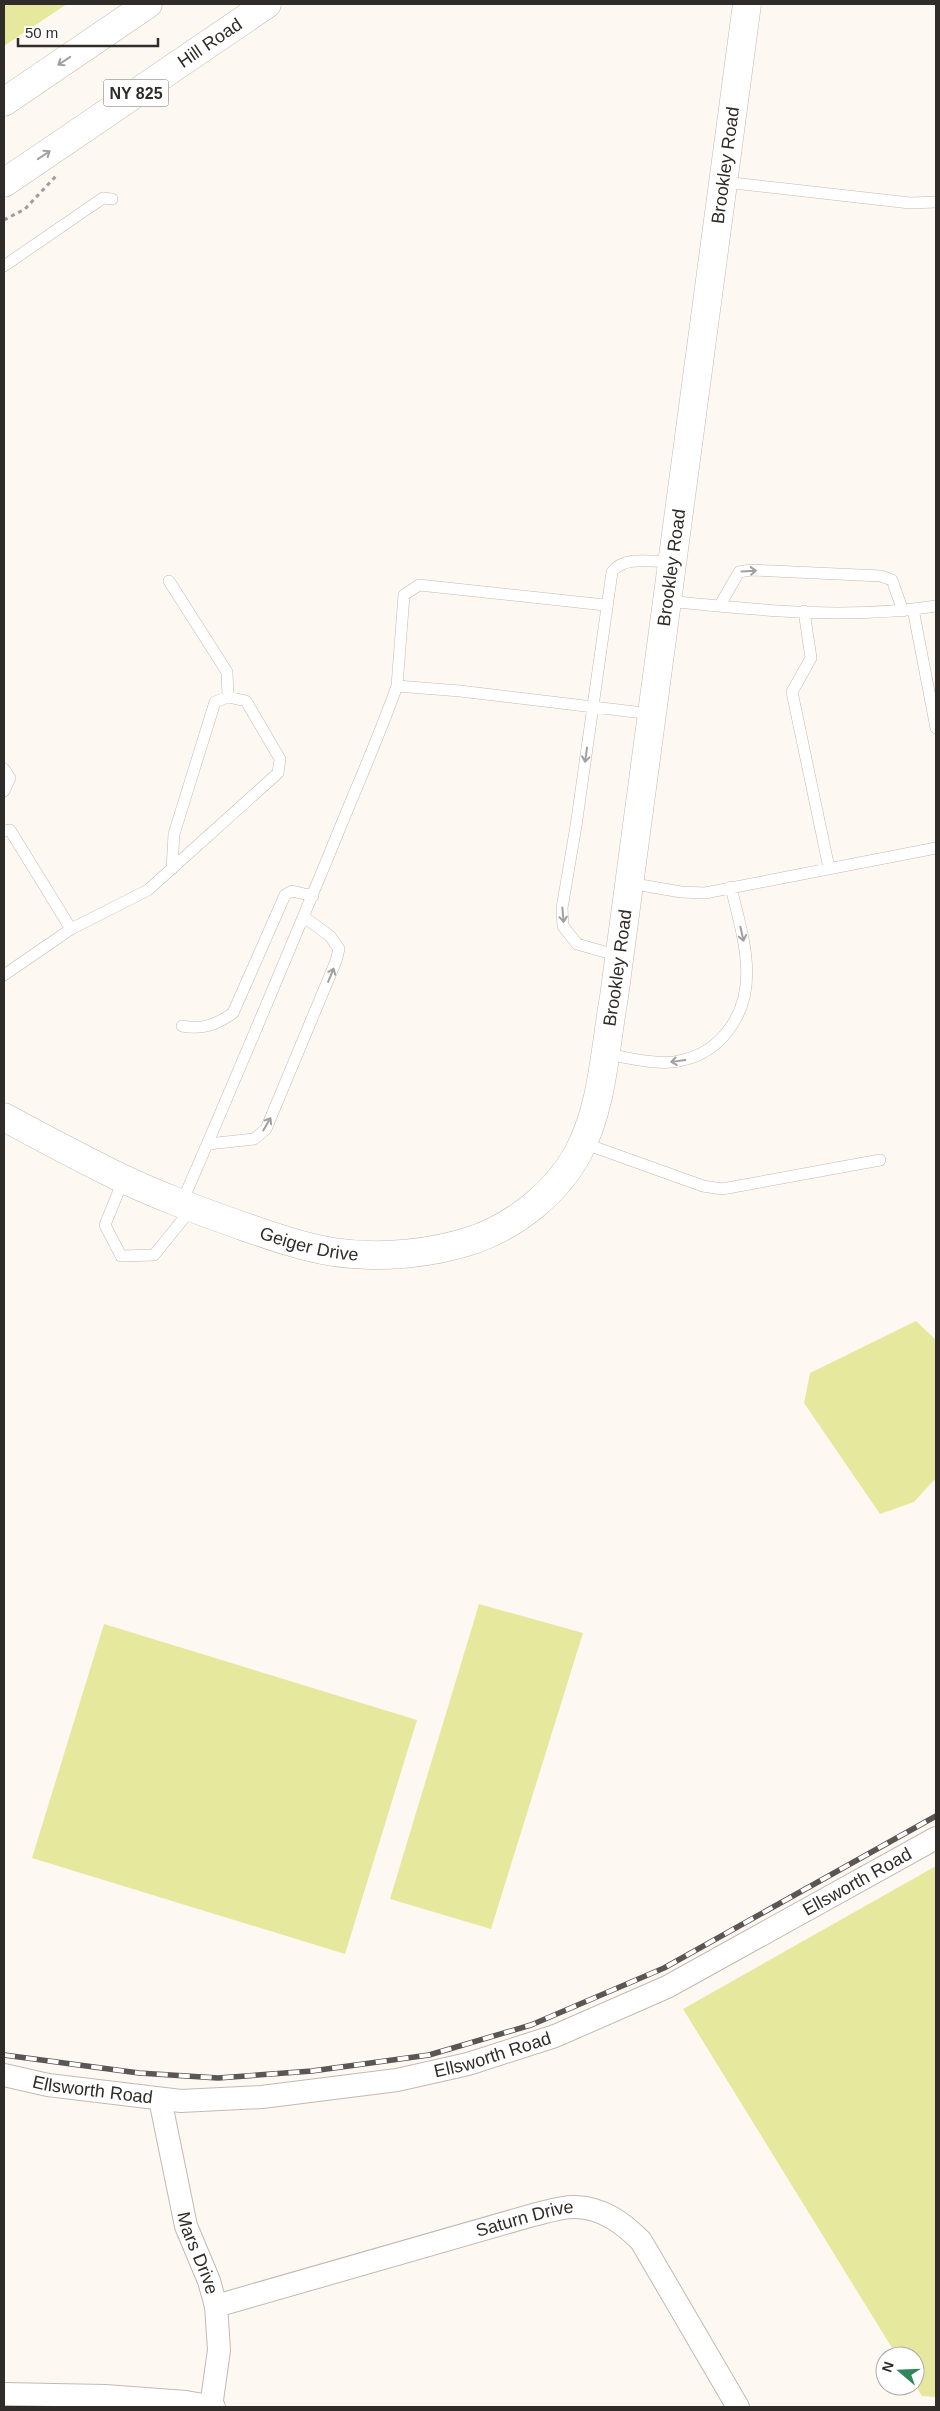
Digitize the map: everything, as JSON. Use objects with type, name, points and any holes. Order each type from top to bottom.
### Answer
[{"type":"street","points":[[4,102],[148,4]]},
{"type":"street","name":"Hill Road","points":[[4,183],[267,4]]},
{"type":"street","name":"Brookley Road","points":[[586,1136],[598,1095],[619,956],[747,4]]},
{"type":"street","name":"Geiger Drive","points":[[4,1117],[124,1178],[188,1205],[300,1246],[336,1252],[379,1255],[449,1248],[495,1232],[525,1213],[560,1181],[586,1136]]},
{"type":"street","name":"Ellsworth Road","points":[[4,2075],[48,2085],[181,2100],[262,2097],[397,2080],[468,2064],[555,2036],[667,1987],[936,1838]]},
{"type":"street","name":"Mars Drive","points":[[160,2099],[186,2226],[216,2306],[220,2350],[212,2407]]},
{"type":"street","name":"Saturn Drive","points":[[216,2306],[533,2215],[575,2207],[605,2213],[625,2225],[641,2241],[738,2407]]},
{"type":"street","points":[[4,2394],[105,2396],[212,2407]]},
{"type":"lane","points":[[724,182],[910,203],[936,202]]},
{"type":"lane","points":[[4,266],[103,198],[112,199]]},
{"type":"lane","points":[[619,956],[577,944],[564,926],[562,908],[576,826],[612,572],[617,565],[631,561],[673,562]]},
{"type":"lane","points":[[720,606],[739,572],[751,570],[881,576],[892,580],[908,610],[936,728]]},
{"type":"lane","points":[[169,581],[227,672],[228,697]]},
{"type":"lane","points":[[124,1178],[105,1225],[121,1256],[154,1254],[188,1205],[208,1144],[374,751],[398,686],[404,595],[419,585],[606,605]]},
{"type":"lane","points":[[667,601],[851,614],[936,606]]},
{"type":"lane","points":[[804,611],[810,658],[792,692],[829,868]]},
{"type":"lane","points":[[398,686],[652,714]]},
{"type":"lane","points":[[4,975],[71,929],[148,890],[172,869],[278,774],[280,759],[246,701],[228,697],[215,702],[174,834],[172,869]]},
{"type":"lane","points":[[4,769],[10,778],[4,791]]},
{"type":"lane","points":[[4,831],[10,830],[71,929]]},
{"type":"lane","points":[[629,883],[681,892],[705,892],[936,848]]},
{"type":"lane","points":[[604,1054],[664,1062],[683,1061],[704,1053],[715,1045],[736,1021],[746,996],[748,974],[731,887]]},
{"type":"lane","points":[[182,1026],[198,1029],[223,1020],[233,1013],[285,895],[292,892],[313,896]]},
{"type":"lane","points":[[208,1144],[254,1138],[266,1129],[336,961],[339,949],[330,936],[304,917]]},
{"type":"lane","points":[[586,1136],[703,1186],[722,1189],[880,1160]]},
{"type":"green space","points":[[4,4],[67,4],[4,46]]},
{"type":"green space","points":[[916,1321],[936,1340],[936,1478],[914,1502],[880,1514],[804,1403],[810,1373]]},
{"type":"green space","points":[[479,1604],[583,1633],[491,1929],[390,1899]]},
{"type":"green space","points":[[104,1624],[417,1720],[345,1954],[32,1858]]},
{"type":"green space","points":[[936,1866],[936,2397],[922,2396],[925,2396],[925,2346],[891,2346],[683,2009]]},
{"type":"railway","points":[[4,2055],[139,2073],[218,2078],[312,2071],[429,2055],[531,2025],[664,1968],[936,1816]]}]
